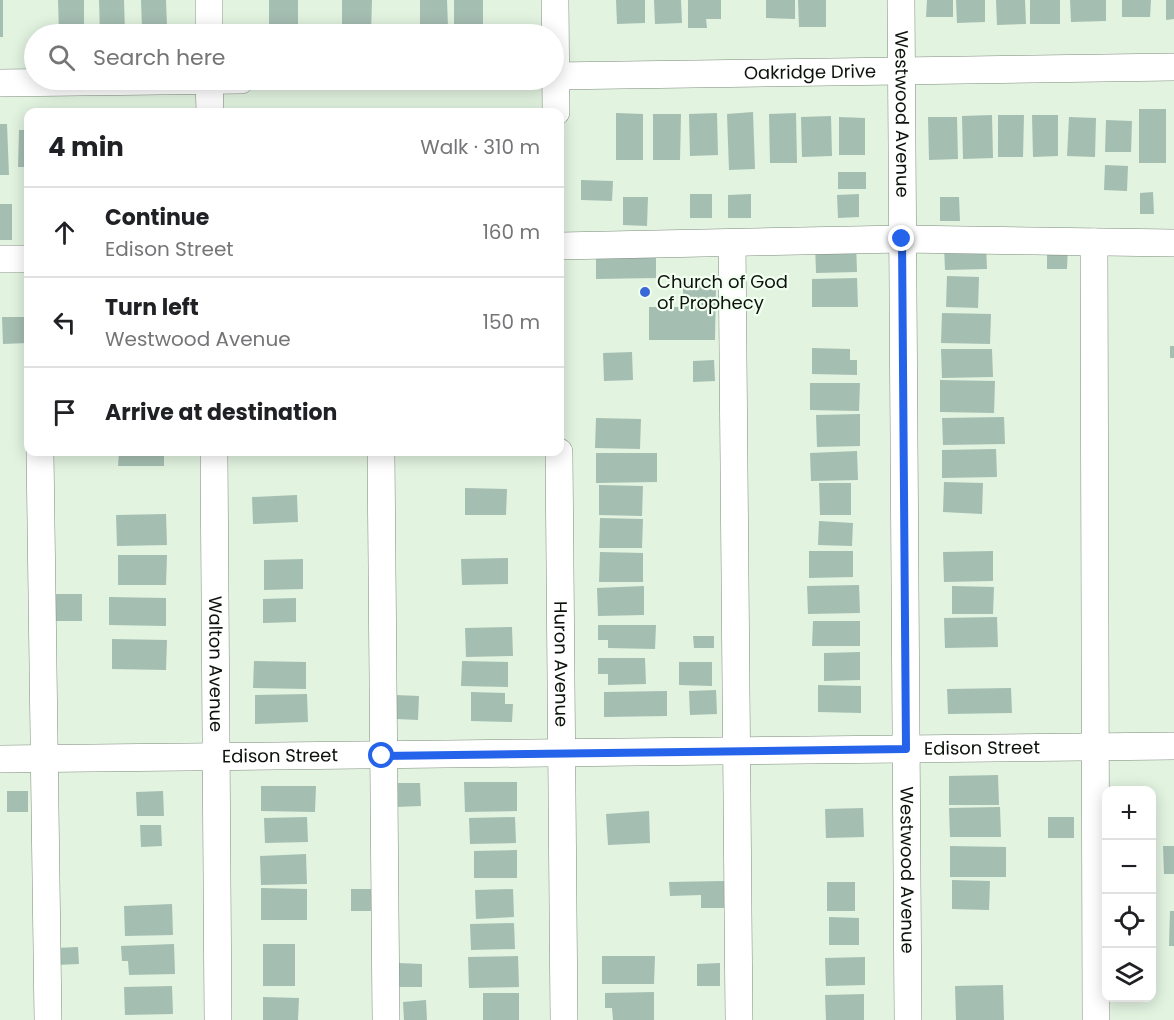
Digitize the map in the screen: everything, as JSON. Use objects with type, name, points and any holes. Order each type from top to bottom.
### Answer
[{"type":"street","points":[[208,0],[209,24]]},
{"type":"street","points":[[555,0],[555,24]]},
{"type":"street","name":"Westwood Avenue","points":[[901,0],[908,1020]]},
{"type":"street","name":"Oakridge Drive","points":[[564,76],[1174,67]]},
{"type":"street","points":[[0,83],[24,83]]},
{"type":"street","points":[[210,90],[210,108]]},
{"type":"street","points":[[555,90],[556,108]]},
{"type":"street","points":[[564,246],[902,239],[1174,243]]},
{"type":"street","points":[[1094,242],[1096,1020]]},
{"type":"street","points":[[732,243],[739,1020]]},
{"type":"street","points":[[0,259],[24,259]]},
{"type":"street","points":[[40,456],[48,1020]]},
{"type":"street","name":"Walton Avenue","points":[[214,456],[218,1020]]},
{"type":"street","points":[[381,456],[386,1020]]},
{"type":"street","name":"Huron Avenue","points":[[559,456],[564,1020]]},
{"type":"street","name":"Edison Street","points":[[0,759],[1174,746]]},
{"type":"building","points":[[0,0],[3,0],[3,37],[0,37]]},
{"type":"building","points":[[58,0],[84,0],[84,24],[59,24]]},
{"type":"building","points":[[99,0],[124,0],[125,24],[100,24]]},
{"type":"building","points":[[141,0],[166,0],[167,24],[142,24]]},
{"type":"building","points":[[269,0],[298,0],[298,24],[269,24]]},
{"type":"building","points":[[342,0],[372,0],[371,24],[342,24]]},
{"type":"building","points":[[420,0],[447,0],[448,24],[420,24]]},
{"type":"building","points":[[454,0],[483,0],[483,24],[454,24]]},
{"type":"building","points":[[616,0],[645,0],[645,23],[617,24]]},
{"type":"building","points":[[654,0],[681,0],[682,23],[655,24]]},
{"type":"building","points":[[688,0],[721,0],[721,19],[706,19],[707,28],[688,28]]},
{"type":"building","points":[[766,0],[795,0],[795,19],[766,18]]},
{"type":"building","points":[[798,0],[826,0],[826,27],[799,27]]},
{"type":"building","points":[[927,0],[953,0],[953,17],[926,17]]},
{"type":"building","points":[[956,0],[985,0],[985,22],[957,23]]},
{"type":"building","points":[[996,0],[1025,0],[1026,24],[997,25]]},
{"type":"building","points":[[1030,0],[1060,0],[1060,24],[1030,24]]},
{"type":"building","points":[[1070,0],[1106,0],[1106,21],[1071,22]]},
{"type":"building","points":[[1122,0],[1151,0],[1150,17],[1122,17]]},
{"type":"building","points":[[1166,0],[1174,0],[1174,19],[1166,20]]},
{"type":"building","points":[[1139,109],[1166,109],[1166,163],[1139,163]]},
{"type":"building","points":[[753,112],[755,169],[729,170],[727,114]]},
{"type":"building","points":[[616,113],[643,114],[643,160],[616,160]]},
{"type":"building","points":[[717,113],[718,155],[690,156],[689,114]]},
{"type":"building","points":[[796,113],[797,163],[770,163],[769,114]]},
{"type":"building","points":[[653,114],[681,114],[680,160],[653,160]]},
{"type":"building","points":[[992,115],[993,158],[963,159],[962,116]]},
{"type":"building","points":[[998,115],[1024,115],[1023,157],[998,157]]},
{"type":"building","points":[[1032,115],[1058,115],[1058,156],[1033,157]]},
{"type":"building","points":[[831,116],[832,156],[802,157],[801,117]]},
{"type":"building","points":[[839,117],[865,118],[865,155],[839,155]]},
{"type":"building","points":[[928,117],[957,117],[958,159],[929,160]]},
{"type":"building","points":[[1069,117],[1096,118],[1095,157],[1067,156]]},
{"type":"building","points":[[1106,120],[1132,121],[1131,152],[1105,152]]},
{"type":"building","points":[[0,124],[7,124],[9,175],[0,175]]},
{"type":"building","points":[[19,130],[24,130],[24,167],[18,167]]},
{"type":"building","points":[[1105,165],[1128,166],[1127,191],[1104,190]]},
{"type":"building","points":[[838,172],[866,172],[866,189],[838,189]]},
{"type":"building","points":[[581,180],[613,181],[612,201],[581,200]]},
{"type":"building","points":[[1153,192],[1154,214],[1140,214],[1140,193]]},
{"type":"building","points":[[690,194],[712,194],[712,218],[690,218]]},
{"type":"building","points":[[751,194],[751,218],[728,218],[728,195]]},
{"type":"building","points":[[859,194],[859,217],[838,218],[837,195]]},
{"type":"building","points":[[623,197],[648,197],[647,226],[623,225]]},
{"type":"building","points":[[940,197],[959,197],[960,221],[940,221]]},
{"type":"building","points":[[0,204],[12,204],[12,240],[0,240]]},
{"type":"building","points":[[856,243],[857,272],[816,273],[815,244]]},
{"type":"building","points":[[1047,243],[1068,244],[1067,269],[1047,269]]},
{"type":"building","points":[[656,244],[656,278],[596,279],[596,245]]},
{"type":"building","points":[[986,244],[987,269],[945,270],[944,246]]},
{"type":"building","points":[[947,276],[979,277],[978,308],[946,307]]},
{"type":"building","points":[[857,278],[858,307],[812,307],[812,279]]},
{"type":"building","points":[[683,284],[716,285],[715,340],[649,340],[649,307],[683,307]]},
{"type":"building","points":[[942,313],[991,314],[990,344],[941,343]]},
{"type":"building","points":[[2,317],[24,317],[24,343],[3,344]]},
{"type":"building","points":[[1170,346],[1174,346],[1174,358],[1170,358]]},
{"type":"building","points":[[812,348],[850,349],[850,360],[857,360],[857,375],[812,374]]},
{"type":"building","points":[[941,349],[992,349],[993,377],[942,378]]},
{"type":"building","points":[[632,352],[633,380],[604,381],[603,353]]},
{"type":"building","points":[[714,360],[715,381],[693,382],[693,361]]},
{"type":"building","points":[[940,380],[995,381],[994,413],[940,412]]},
{"type":"building","points":[[810,383],[860,383],[859,411],[810,410]]},
{"type":"building","points":[[860,414],[860,446],[817,447],[816,415]]},
{"type":"building","points":[[1004,417],[1005,444],[943,445],[942,418]]},
{"type":"building","points":[[596,418],[641,419],[640,449],[595,448]]},
{"type":"building","points":[[996,449],[997,477],[942,478],[942,450]]},
{"type":"building","points":[[857,451],[858,480],[811,481],[810,453]]},
{"type":"building","points":[[596,453],[657,453],[657,482],[596,483]]},
{"type":"building","points":[[119,456],[164,456],[164,466],[118,466]]},
{"type":"building","points":[[944,482],[983,483],[982,514],[943,512]]},
{"type":"building","points":[[819,483],[851,483],[851,515],[820,515]]},
{"type":"building","points":[[599,485],[643,486],[642,516],[599,515]]},
{"type":"building","points":[[465,488],[507,489],[506,515],[465,515]]},
{"type":"building","points":[[297,495],[298,522],[253,524],[252,497]]},
{"type":"building","points":[[166,514],[167,545],[117,546],[116,515]]},
{"type":"building","points":[[600,518],[643,519],[642,548],[599,548]]},
{"type":"building","points":[[819,521],[853,523],[852,546],[818,545]]},
{"type":"building","points":[[809,551],[853,551],[853,577],[809,578]]},
{"type":"building","points":[[993,551],[993,581],[944,582],[943,552]]},
{"type":"building","points":[[600,552],[643,553],[643,582],[599,582]]},
{"type":"building","points":[[118,555],[167,555],[166,585],[118,585]]},
{"type":"building","points":[[508,558],[508,584],[462,585],[461,559]]},
{"type":"building","points":[[303,559],[303,589],[264,590],[264,560]]},
{"type":"building","points":[[859,585],[860,613],[808,614],[807,586]]},
{"type":"building","points":[[644,586],[644,615],[598,616],[597,588]]},
{"type":"building","points":[[952,586],[994,587],[993,614],[952,614]]},
{"type":"building","points":[[55,594],[82,594],[82,621],[56,621]]},
{"type":"building","points":[[109,597],[166,598],[166,626],[109,625]]},
{"type":"building","points":[[296,598],[296,622],[263,623],[263,599]]},
{"type":"building","points":[[997,617],[998,647],[945,648],[944,618]]},
{"type":"building","points":[[813,621],[860,621],[860,646],[812,646]]},
{"type":"building","points":[[598,625],[656,625],[655,649],[608,648],[608,640],[598,640]]},
{"type":"building","points":[[512,627],[513,656],[466,657],[465,628]]},
{"type":"building","points":[[693,636],[714,636],[714,648],[694,648]]},
{"type":"building","points":[[112,639],[167,640],[166,670],[112,669]]},
{"type":"building","points":[[860,652],[860,680],[824,681],[824,653]]},
{"type":"building","points":[[598,658],[645,658],[646,684],[608,685],[608,674],[598,674]]},
{"type":"building","points":[[254,661],[306,662],[306,689],[253,688]]},
{"type":"building","points":[[462,661],[508,662],[508,687],[461,686]]},
{"type":"building","points":[[679,662],[712,662],[712,686],[679,685]]},
{"type":"building","points":[[818,685],[861,686],[861,713],[818,712]]},
{"type":"building","points":[[1011,688],[1012,713],[948,714],[947,689]]},
{"type":"building","points":[[716,690],[717,714],[690,715],[689,691]]},
{"type":"building","points":[[667,691],[667,716],[604,717],[604,692]]},
{"type":"building","points":[[471,692],[505,693],[505,704],[513,704],[512,722],[471,721]]},
{"type":"building","points":[[307,694],[308,722],[255,724],[255,695]]},
{"type":"building","points":[[396,695],[419,696],[418,720],[396,719]]},
{"type":"building","points":[[998,775],[999,805],[949,805],[949,776]]},
{"type":"building","points":[[464,782],[517,782],[517,811],[465,812]]},
{"type":"building","points":[[396,783],[420,783],[421,806],[396,807]]},
{"type":"building","points":[[261,786],[316,786],[315,812],[261,811]]},
{"type":"building","points":[[7,791],[28,791],[28,812],[7,812]]},
{"type":"building","points":[[163,791],[164,816],[137,816],[136,792]]},
{"type":"building","points":[[1000,807],[1001,837],[950,837],[949,808]]},
{"type":"building","points":[[863,808],[864,837],[826,838],[825,809]]},
{"type":"building","points":[[649,811],[650,843],[608,845],[606,814]]},
{"type":"building","points":[[307,817],[308,842],[265,843],[264,818]]},
{"type":"building","points":[[515,817],[516,843],[470,844],[469,818]]},
{"type":"building","points":[[1048,817],[1074,817],[1074,838],[1048,838]]},
{"type":"building","points":[[140,825],[161,825],[162,846],[141,847]]},
{"type":"building","points":[[950,846],[1006,847],[1006,877],[950,877]]},
{"type":"building","points":[[1163,846],[1174,846],[1174,874],[1164,874]]},
{"type":"building","points":[[517,850],[517,878],[474,878],[474,851]]},
{"type":"building","points":[[306,854],[307,884],[261,885],[260,856]]},
{"type":"building","points":[[952,880],[990,881],[989,910],[952,909]]},
{"type":"building","points":[[724,881],[724,908],[701,908],[701,895],[670,896],[669,882]]},
{"type":"building","points":[[827,882],[855,882],[855,911],[827,911]]},
{"type":"building","points":[[261,888],[307,889],[307,920],[261,920]]},
{"type":"building","points":[[351,889],[372,889],[372,911],[351,911]]},
{"type":"building","points":[[513,889],[514,917],[476,919],[475,890]]},
{"type":"building","points":[[172,904],[173,935],[125,936],[124,906]]},
{"type":"building","points":[[1170,911],[1174,911],[1174,946],[1169,946]]},
{"type":"building","points":[[829,917],[859,918],[859,945],[829,945]]},
{"type":"building","points":[[514,923],[515,949],[471,950],[470,924]]},
{"type":"building","points":[[174,944],[175,974],[129,975],[128,961],[122,961],[121,946]]},
{"type":"building","points":[[263,944],[295,944],[295,986],[263,986]]},
{"type":"building","points":[[78,947],[79,964],[56,965],[55,948]]},
{"type":"building","points":[[518,956],[519,987],[469,988],[468,957]]},
{"type":"building","points":[[602,956],[655,956],[654,984],[602,984]]},
{"type":"building","points":[[865,957],[865,985],[826,986],[825,958]]},
{"type":"building","points":[[398,963],[422,964],[422,987],[397,987]]},
{"type":"building","points":[[720,963],[720,986],[697,986],[697,964]]},
{"type":"building","points":[[1003,985],[1004,1020],[956,1020],[955,986]]},
{"type":"building","points":[[172,986],[173,1014],[125,1015],[124,987]]},
{"type":"building","points":[[654,992],[654,1020],[613,1020],[612,1008],[605,1008],[605,993]]},
{"type":"building","points":[[483,993],[519,993],[519,1020],[483,1020]]},
{"type":"building","points":[[864,994],[864,1020],[826,1020],[825,995]]},
{"type":"building","points":[[263,997],[299,998],[298,1020],[263,1020]]},
{"type":"building","points":[[426,1000],[427,1020],[404,1020],[403,1002]]},
{"type":"place","name":"Church of God of Prophecy","points":[[645,292]]},
{"type":"route","points":[[382,756],[906,749],[902,239]]}]
